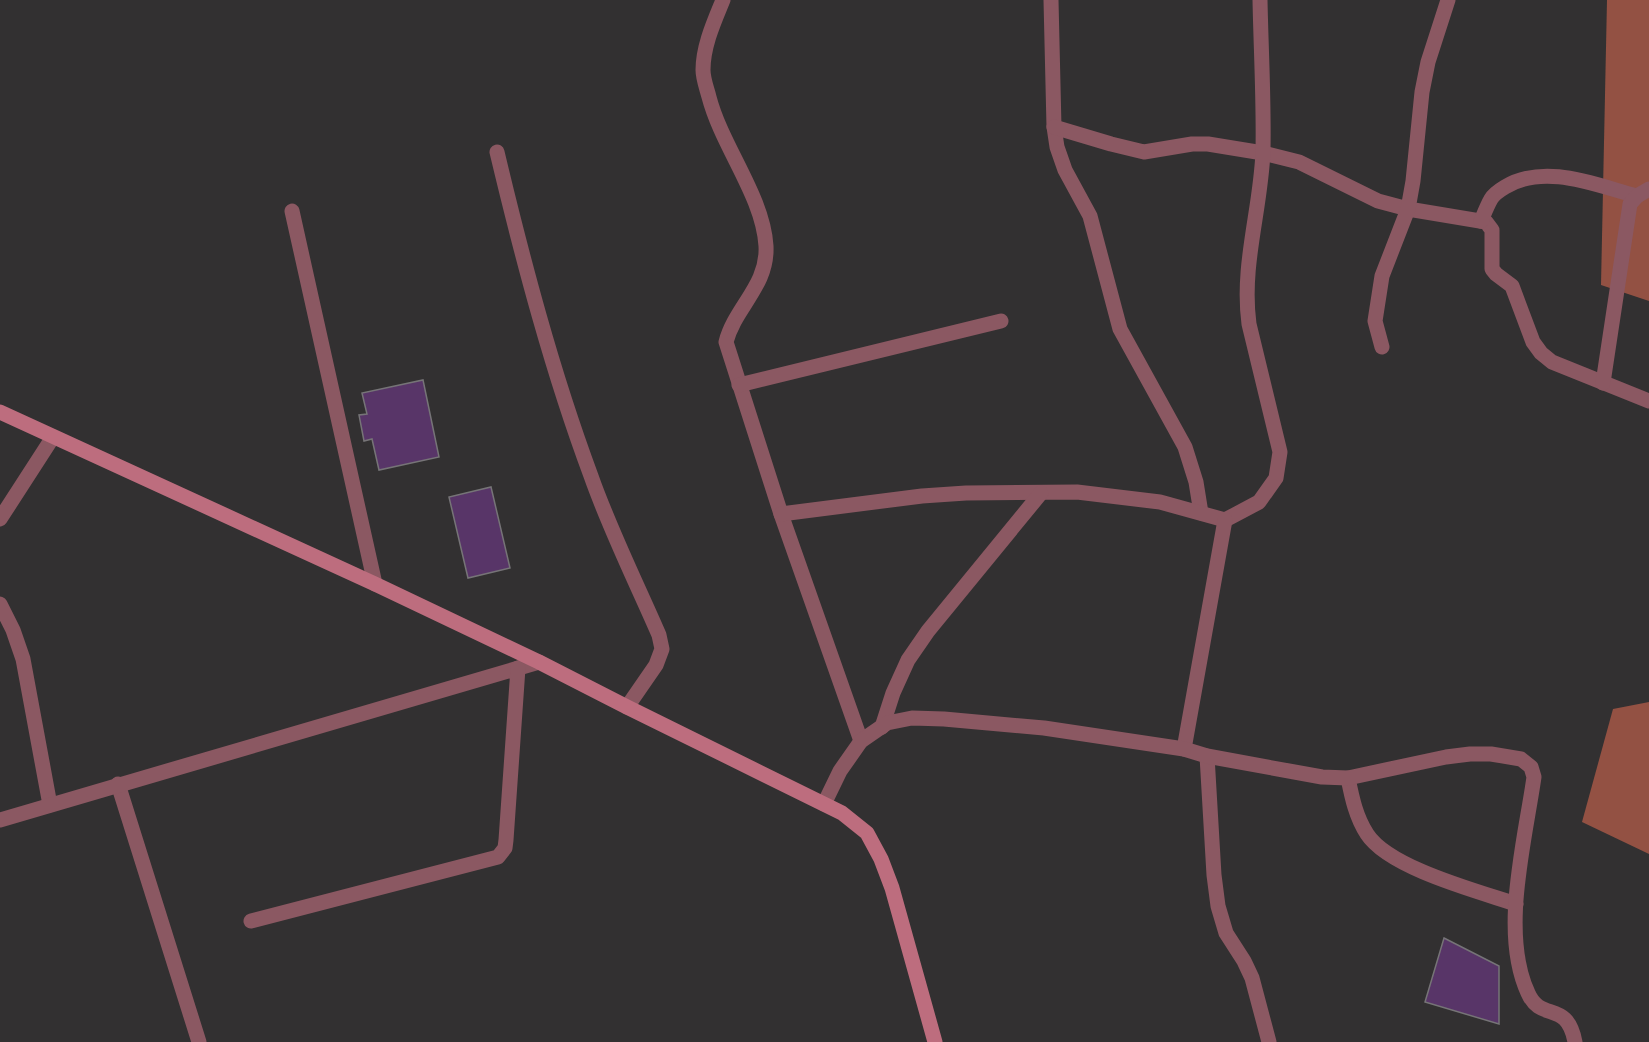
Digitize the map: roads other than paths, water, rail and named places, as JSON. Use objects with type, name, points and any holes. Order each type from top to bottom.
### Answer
[{"type":"street","points":[[723,0],[705,50],[702,72],[719,129],[762,222],[766,247],[763,271],[759,281],[729,331],[726,342],[781,514],[861,741]]},
{"type":"street","points":[[1051,0],[1054,127],[1057,147],[1065,170],[1090,216],[1120,328],[1185,447],[1196,482],[1201,513]]},
{"type":"street","points":[[781,514],[922,496],[966,493],[1077,492],[1160,502],[1226,520],[1259,502],[1276,478],[1280,452],[1249,324],[1247,306],[1248,263],[1263,153],[1260,0]]},
{"type":"street","points":[[1382,347],[1376,321],[1382,276],[1408,209],[1422,92],[1428,62],[1448,0]]},
{"type":"street","points":[[1054,127],[1144,152],[1200,144],[1263,153],[1299,162],[1378,201],[1408,209],[1490,224],[1492,268],[1512,286],[1533,342],[1540,353],[1552,362],[1649,401]]},
{"type":"street","points":[[497,152],[528,272],[579,445],[618,546],[659,635],[662,650],[656,665],[627,707]]},
{"type":"street","points":[[1481,221],[1491,198],[1501,190],[1515,182],[1538,176],[1564,177],[1643,193]]},
{"type":"street","points":[[1603,383],[1630,204],[1643,193]]},
{"type":"street","points":[[292,211],[375,584]]},
{"type":"street","points":[[739,386],[1001,321]]},
{"type":"street","points":[[0,412],[539,662],[842,813],[867,833],[882,859],[935,1042]]},
{"type":"street","points":[[0,519],[53,437]]},
{"type":"street","points":[[882,727],[892,693],[915,650],[951,601],[1041,493]]},
{"type":"street","points":[[1184,749],[1226,520]]},
{"type":"street","points":[[0,604],[13,630],[23,659],[50,805]]},
{"type":"street","points":[[0,820],[539,662]]},
{"type":"street","points":[[251,921],[498,857],[505,848],[506,840],[518,668]]},
{"type":"street","points":[[824,804],[840,771],[861,741],[888,723],[912,718],[967,720],[1044,728],[1184,749],[1207,756],[1322,777],[1348,778],[1470,754],[1491,754],[1521,759],[1531,767],[1534,777],[1516,904],[1516,959],[1530,998],[1538,1006],[1561,1015],[1567,1020],[1575,1042]]},
{"type":"street","points":[[1207,756],[1218,906],[1226,933],[1252,978],[1269,1042]]},
{"type":"street","points":[[1348,778],[1354,808],[1368,836],[1390,854],[1434,876],[1516,904]]},
{"type":"street","points":[[118,784],[199,1042]]}]
